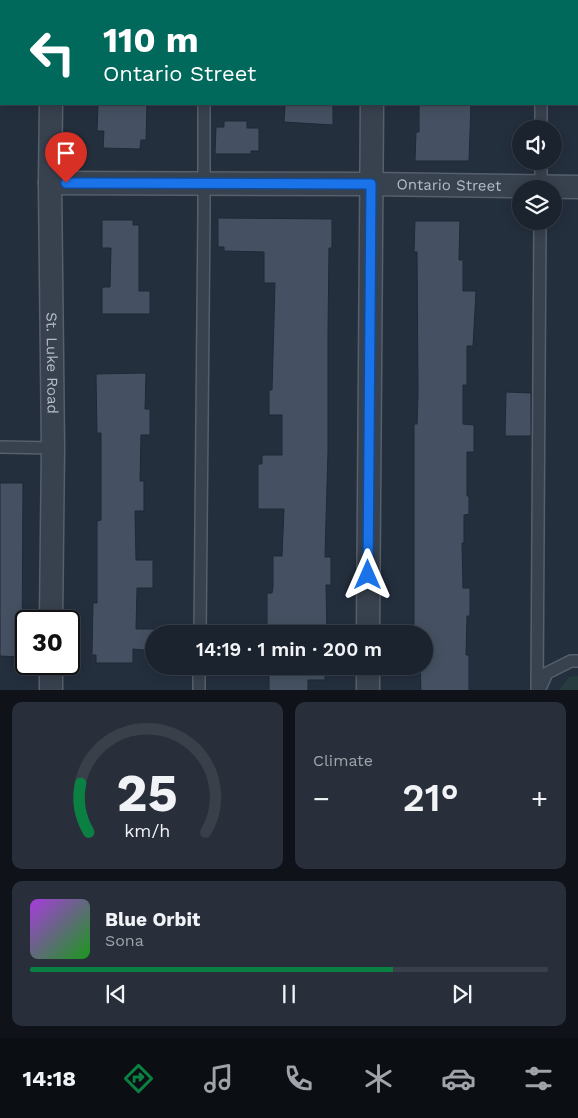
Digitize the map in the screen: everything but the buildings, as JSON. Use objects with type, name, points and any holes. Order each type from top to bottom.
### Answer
[{"type":"street","name":"St. Luke Road","points":[[51,105],[53,448],[51,610]]},
{"type":"street","points":[[368,625],[372,105]]},
{"type":"street","name":"Ontario Street","points":[[50,183],[203,185],[371,184],[512,187]]},
{"type":"street","name":"Ontario Street","points":[[562,187],[578,187]]},
{"type":"street","points":[[51,675],[51,690]]},
{"type":"street","points":[[368,675],[368,690]]},
{"type":"lane","points":[[200,625],[204,105]]},
{"type":"lane","points":[[541,105],[541,120]]},
{"type":"lane","points":[[538,690],[540,230]]},
{"type":"lane","points":[[0,447],[53,448]]},
{"type":"lane","points":[[538,690],[547,673],[571,661],[578,661]]},
{"type":"lane","points":[[199,675],[199,690]]},
{"type":"green space","points":[[578,676],[578,690],[559,690],[569,677]]},
{"type":"route","points":[[66,183],[203,185],[371,184],[368,575]]}]
